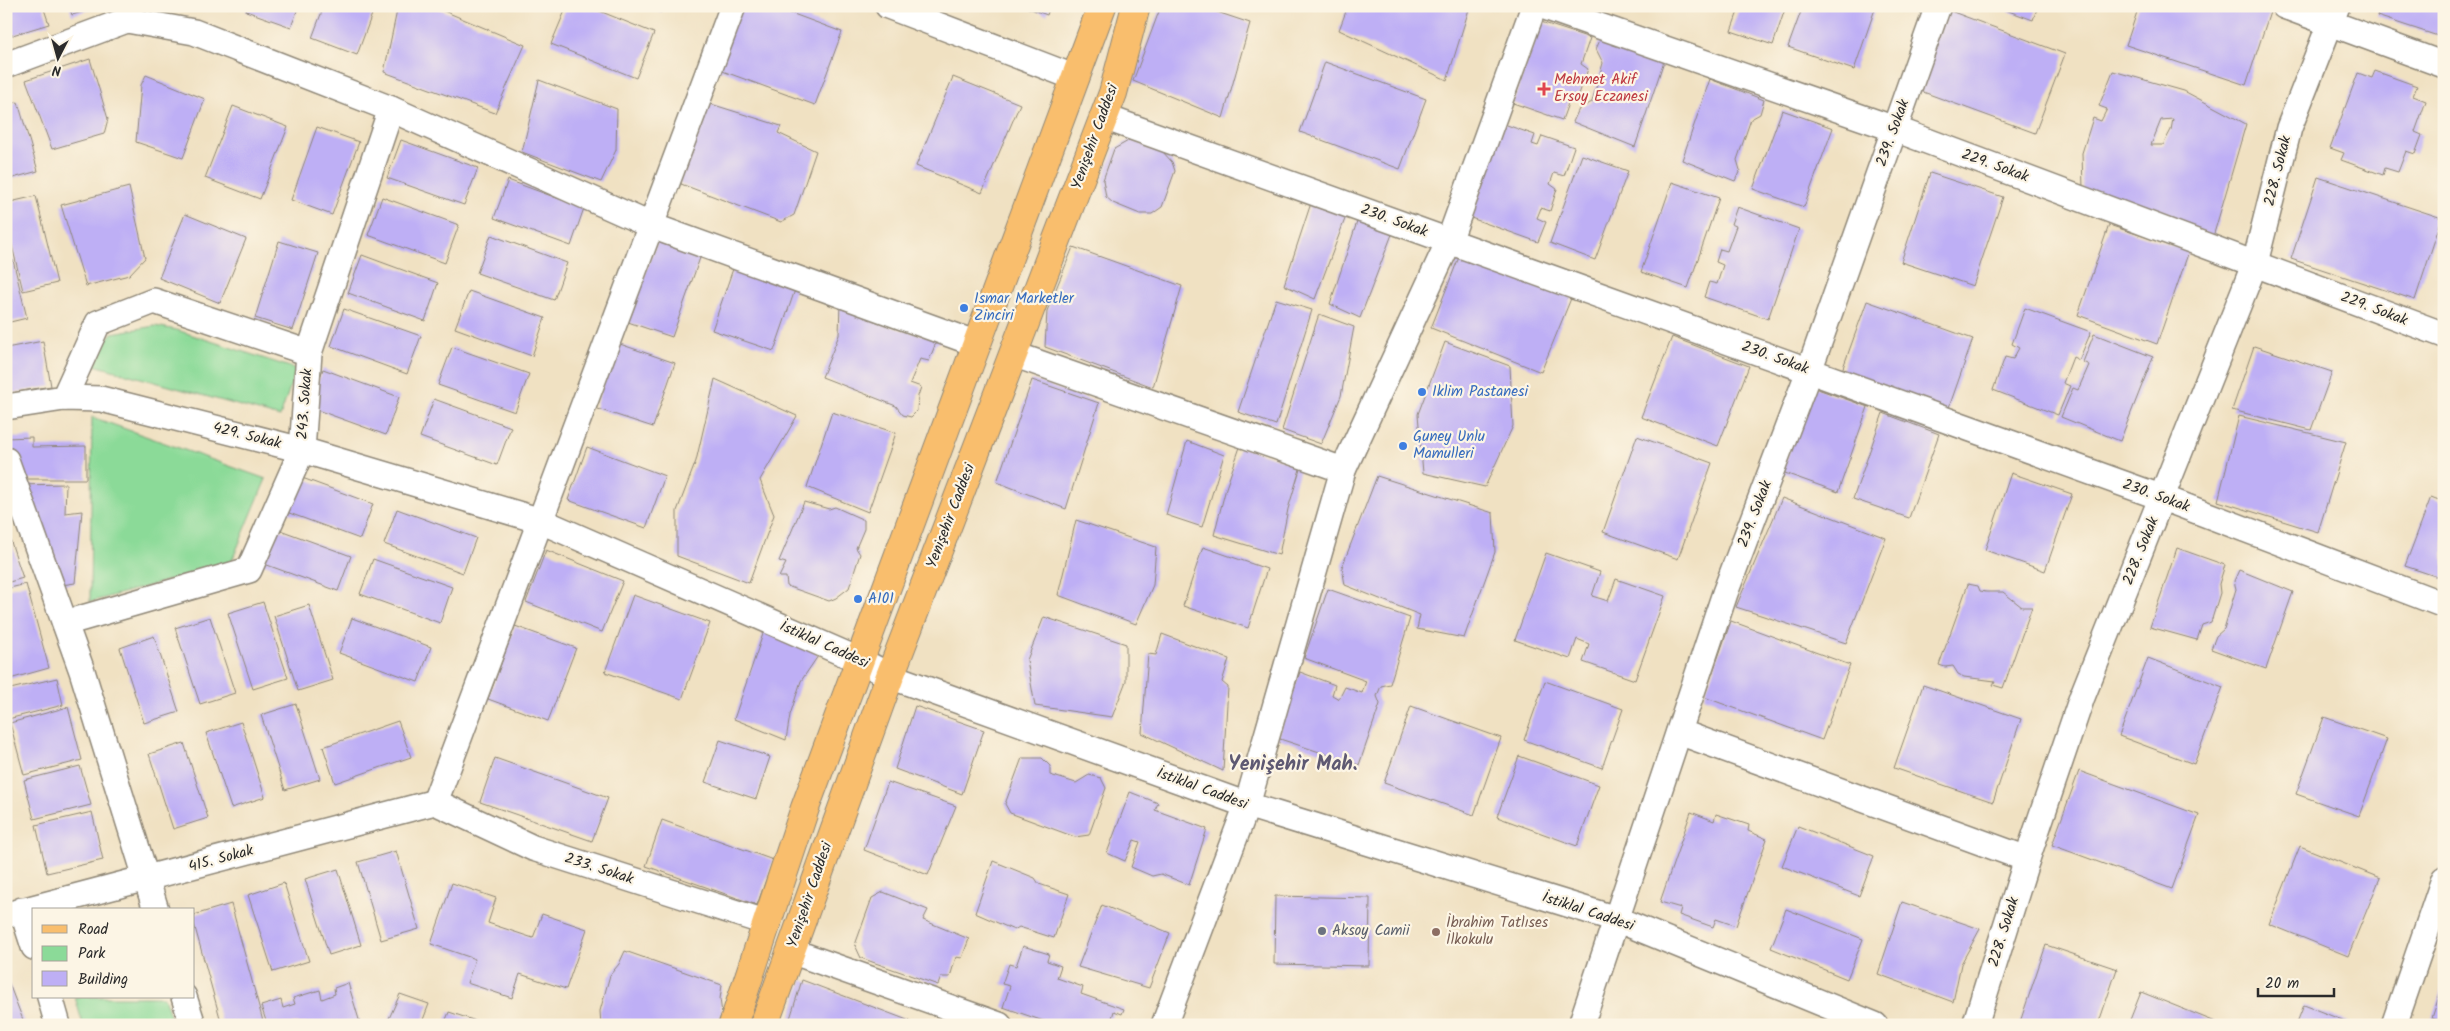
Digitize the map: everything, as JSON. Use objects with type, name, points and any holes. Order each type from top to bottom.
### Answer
[{"type":"main road","name":"Yenişehir Caddesi","points":[[733,1025],[805,808],[1102,6]]},
{"type":"main road","name":"Yenişehir Caddesi","points":[[764,1025],[890,676],[1113,93],[1136,6]]},
{"type":"street","points":[[169,6],[180,30]]},
{"type":"street","points":[[435,802],[733,6]]},
{"type":"street","points":[[888,6],[1076,78]]},
{"type":"street","points":[[1164,1025],[1247,805],[1344,470],[1449,241],[1534,6]]},
{"type":"street","name":"229. Sokak","points":[[1542,6],[1894,129],[2255,263],[2444,336]]},
{"type":"street","name":"239. Sokak","points":[[1581,1025],[1725,593],[1809,371],[1938,6]]},
{"type":"street","points":[[2284,6],[2334,15],[2444,66]]},
{"type":"street","name":"228. Sokak","points":[[1975,1025],[2027,859],[2082,697],[2163,498],[2255,263],[2289,128],[2334,15]]},
{"type":"street","points":[[6,65],[127,20],[194,32],[391,109],[652,226],[977,344]]},
{"type":"street","name":"243. Sokak","points":[[65,623],[249,570],[302,450],[309,353],[391,109]]},
{"type":"street","name":"230. Sokak","points":[[1104,117],[2163,498],[2444,605]]},
{"type":"street","points":[[64,398],[98,322],[154,302],[309,353]]},
{"type":"street","points":[[1013,354],[1344,470]]},
{"type":"street","name":"429. Sokak","points":[[6,407],[64,398],[101,399],[302,450],[541,521]]},
{"type":"street","points":[[6,460],[85,680],[155,908]]},
{"type":"street","name":"İstiklal Caddesi","points":[[541,521],[861,661],[890,676],[1247,805],[1616,919],[1875,1025]]},
{"type":"street","points":[[1679,732],[2027,859]]},
{"type":"street","name":"415. Sokak","points":[[14,912],[435,802]]},
{"type":"street","name":"233. Sokak","points":[[435,802],[533,848],[768,923]]},
{"type":"street","points":[[2394,1025],[2444,879]]},
{"type":"street","points":[[14,912],[32,944]]},
{"type":"street","points":[[791,951],[999,1025]]},
{"type":"street","points":[[50,998],[58,1025]]},
{"type":"street","points":[[184,998],[193,1025]]},
{"type":"green space","points":[[155,326],[177,330],[296,369],[280,417],[87,363],[112,333]]},
{"type":"green space","points":[[92,417],[266,479],[231,563],[90,602]]},
{"type":"green space","points":[[75,998],[164,998],[173,1025],[83,1025]]},
{"type":"building","points":[[6,6],[43,6],[49,24],[6,37]]},
{"type":"building","points":[[69,6],[98,6],[99,7],[72,15]]},
{"type":"building","points":[[248,6],[299,6],[291,27],[246,11]]},
{"type":"building","points":[[324,6],[375,6],[357,55],[312,38]]},
{"type":"building","points":[[398,6],[432,6],[525,45],[495,113],[384,72]]},
{"type":"building","points":[[567,6],[587,6],[654,33],[636,78],[551,44]]},
{"type":"building","points":[[646,6],[663,6],[661,12]]},
{"type":"building","points":[[740,6],[772,6],[842,32],[815,105],[717,69]]},
{"type":"building","points":[[1023,6],[1050,6],[1047,15]]},
{"type":"building","points":[[1161,6],[1199,6],[1250,23],[1223,118],[1133,81]]},
{"type":"building","points":[[1348,6],[1470,6],[1447,80],[1339,30]]},
{"type":"building","points":[[1740,6],[1786,6],[1773,45],[1731,31]]},
{"type":"building","points":[[1803,6],[1876,6],[1854,70],[1788,47]]},
{"type":"building","points":[[1995,6],[2038,6],[2033,20]]},
{"type":"building","points":[[2139,6],[2272,6],[2246,85],[2126,45]]},
{"type":"building","points":[[2380,6],[2444,6],[2444,38],[2377,16]]},
{"type":"building","points":[[1945,9],[2065,54],[2035,133],[1915,89]]},
{"type":"building","points":[[1541,22],[1590,38],[1581,64],[1588,69],[1577,100],[1570,98],[1562,120],[1513,103]]},
{"type":"building","points":[[1601,38],[1664,61],[1635,147],[1573,122],[1579,109],[1592,102],[1603,63],[1596,49]]},
{"type":"building","points":[[90,59],[108,119],[104,134],[52,149],[26,80]]},
{"type":"building","points":[[1325,62],[1426,99],[1400,169],[1300,132]]},
{"type":"building","points":[[2113,71],[2184,91],[2246,124],[2213,237],[2083,189],[2082,153],[2093,118],[2101,121],[2107,109],[2099,106]],"holes":[[[2173,119],[2171,130],[2163,145],[2151,145],[2161,120]]]},
{"type":"building","points":[[2375,71],[2417,86],[2413,96],[2426,101],[2415,132],[2422,135],[2415,154],[2406,151],[2398,172],[2385,168],[2383,175],[2341,160],[2344,153],[2330,148],[2358,73],[2372,78]]},
{"type":"building","points":[[146,75],[205,99],[183,158],[136,142],[141,85]]},
{"type":"building","points":[[953,77],[1020,104],[982,193],[916,166]]},
{"type":"building","points":[[1710,79],[1764,100],[1760,114],[1751,119],[1737,160],[1740,170],[1735,181],[1682,160]]},
{"type":"building","points":[[539,80],[617,109],[616,150],[601,182],[522,152]]},
{"type":"building","points":[[18,102],[38,171],[6,180],[6,105]]},
{"type":"building","points":[[711,104],[781,126],[778,133],[816,151],[794,215],[781,222],[681,184],[677,170],[697,109]]},
{"type":"building","points":[[233,106],[288,127],[260,199],[205,178]]},
{"type":"building","points":[[1782,110],[1833,128],[1804,207],[1753,189]]},
{"type":"building","points":[[1504,124],[1535,135],[1532,144],[1538,146],[1542,136],[1574,147],[1564,176],[1554,173],[1550,184],[1557,189],[1550,211],[1541,208],[1537,218],[1546,222],[1538,242],[1471,218]]},
{"type":"building","points":[[317,127],[359,142],[332,215],[291,200]]},
{"type":"building","points":[[401,140],[478,168],[464,205],[387,178]]},
{"type":"building","points":[[1130,140],[1162,151],[1172,162],[1175,171],[1162,207],[1152,214],[1140,214],[1113,203],[1106,197],[1103,180],[1114,149]]},
{"type":"building","points":[[1582,155],[1628,171],[1595,260],[1550,243]]},
{"type":"building","points":[[1930,173],[2003,197],[1973,286],[1901,262]]},
{"type":"building","points":[[2318,177],[2442,218],[2415,300],[2291,259]]},
{"type":"building","points":[[508,180],[584,208],[571,246],[494,218]]},
{"type":"building","points":[[1672,182],[1719,198],[1688,288],[1641,272]]},
{"type":"building","points":[[129,187],[145,258],[129,275],[86,286],[61,205]]},
{"type":"building","points":[[36,196],[57,283],[23,291],[6,221],[6,203]]},
{"type":"building","points":[[382,197],[459,225],[445,263],[368,235]]},
{"type":"building","points":[[1313,197],[1348,211],[1315,299],[1284,285]]},
{"type":"building","points":[[1737,207],[1799,229],[1768,319],[1704,297],[1709,282],[1717,284],[1723,265],[1716,262],[1720,249],[1727,251],[1736,226],[1731,224]]},
{"type":"building","points":[[185,214],[246,239],[220,303],[159,278]]},
{"type":"building","points":[[1359,216],[1394,229],[1360,318],[1330,304]]},
{"type":"building","points":[[2109,225],[2189,251],[2157,344],[2078,315]]},
{"type":"building","points":[[491,235],[567,263],[554,300],[477,273]]},
{"type":"building","points":[[6,236],[11,252],[6,253]]},
{"type":"building","points":[[658,239],[701,255],[672,337],[628,322]]},
{"type":"building","points":[[279,241],[318,253],[293,330],[255,318]]},
{"type":"building","points":[[1073,247],[1182,286],[1153,387],[1045,347],[1047,311]]},
{"type":"building","points":[[1461,252],[1572,296],[1541,372],[1431,328]]},
{"type":"building","points":[[362,255],[438,283],[425,321],[348,293]]},
{"type":"building","points":[[13,260],[27,318],[6,323],[6,261]]},
{"type":"building","points":[[735,263],[797,284],[774,351],[712,330]]},
{"type":"building","points":[[469,291],[545,318],[532,356],[455,328]]},
{"type":"building","points":[[1276,299],[1312,310],[1276,425],[1238,412]]},
{"type":"building","points":[[1867,301],[1973,339],[1947,413],[1840,376]]},
{"type":"building","points":[[840,302],[873,320],[898,329],[942,340],[935,345],[929,361],[920,359],[910,383],[921,387],[917,411],[911,417],[903,415],[896,406],[822,377],[839,335]]},
{"type":"building","points":[[2025,308],[2091,332],[2079,360],[2073,357],[2063,383],[2070,386],[2058,415],[1993,390],[2005,357],[2013,359],[2019,348],[2012,344]]},
{"type":"building","points":[[344,309],[421,336],[407,374],[331,346]]},
{"type":"building","points":[[1319,314],[1354,327],[1341,396],[1321,444],[1282,430]]},
{"type":"building","points":[[2094,334],[2153,357],[2120,441],[2061,417],[2073,388],[2078,390],[2089,365],[2083,362]]},
{"type":"building","points":[[1672,337],[1749,366],[1718,446],[1641,417]]},
{"type":"building","points":[[43,341],[51,386],[6,394],[6,348]]},
{"type":"building","points":[[1445,342],[1510,366],[1513,426],[1485,487],[1423,473],[1418,414]]},
{"type":"building","points":[[617,343],[675,363],[653,427],[595,408]]},
{"type":"building","points":[[2254,346],[2332,372],[2311,430],[2232,410]]},
{"type":"building","points":[[452,347],[529,374],[515,412],[438,385]]},
{"type":"building","points":[[323,369],[399,397],[386,435],[309,407]]},
{"type":"building","points":[[715,379],[797,416],[760,480],[774,515],[749,583],[677,556],[677,511],[696,461]]},
{"type":"building","points":[[1032,380],[1099,403],[1066,509],[997,482]]},
{"type":"building","points":[[1812,387],[1868,407],[1838,492],[1782,472]]},
{"type":"building","points":[[434,399],[511,427],[497,465],[420,437]]},
{"type":"building","points":[[832,412],[896,433],[868,512],[807,487]]},
{"type":"building","points":[[1883,413],[1939,434],[1909,518],[1853,499]]},
{"type":"building","points":[[2239,416],[2346,442],[2318,532],[2218,501]]},
{"type":"building","points":[[1637,436],[1712,463],[1678,559],[1603,532]]},
{"type":"building","points":[[32,437],[32,447],[86,446],[86,479],[19,479],[6,438]]},
{"type":"building","points":[[1187,441],[1224,455],[1202,527],[1166,515]]},
{"type":"building","points":[[587,447],[665,476],[646,528],[568,500]]},
{"type":"building","points":[[1240,447],[1301,466],[1288,509],[1279,555],[1214,535],[1226,488]]},
{"type":"building","points":[[2011,473],[2072,494],[2045,571],[1985,550]]},
{"type":"building","points":[[294,475],[373,504],[360,539],[281,510]]},
{"type":"building","points":[[1377,476],[1493,513],[1495,552],[1464,638],[1417,629],[1420,615],[1345,585],[1342,567]]},
{"type":"building","points":[[66,484],[65,513],[82,511],[75,583],[55,586],[18,485]]},
{"type":"building","points":[[2431,497],[2444,502],[2444,579],[2405,566]]},
{"type":"building","points":[[1782,498],[1886,538],[1846,643],[1736,607]]},
{"type":"building","points":[[804,502],[829,509],[835,507],[864,520],[864,529],[856,548],[860,554],[849,588],[829,601],[787,586],[786,577],[779,577],[786,563],[779,561]]},
{"type":"building","points":[[397,509],[476,538],[463,573],[384,544]]},
{"type":"building","points":[[1076,520],[1156,547],[1153,585],[1136,624],[1058,595]]},
{"type":"building","points":[[6,527],[23,578],[6,583]]},
{"type":"building","points":[[272,527],[351,556],[338,591],[259,562]]},
{"type":"building","points":[[1203,547],[1267,569],[1248,628],[1183,606]]},
{"type":"building","points":[[2177,548],[2225,565],[2219,584],[2220,593],[2211,622],[2202,625],[2197,640],[2150,627]]},
{"type":"building","points":[[546,550],[623,581],[602,632],[526,602]]},
{"type":"building","points":[[1546,553],[1600,572],[1592,596],[1608,601],[1616,579],[1665,596],[1635,680],[1583,662],[1589,644],[1577,639],[1570,659],[1515,640]]},
{"type":"building","points":[[373,559],[452,587],[440,623],[360,594]]},
{"type":"building","points":[[2239,570],[2293,592],[2266,669],[2211,649],[2216,636],[2224,629],[2236,589],[2234,581]]},
{"type":"building","points":[[26,584],[49,668],[6,680],[6,589]]},
{"type":"building","points":[[1968,584],[1978,586],[1980,591],[2003,592],[2022,607],[2032,607],[2003,688],[1993,685],[1995,681],[1964,677],[1958,674],[1953,666],[1945,667],[1939,665]]},
{"type":"building","points":[[1328,589],[1410,618],[1390,684],[1381,686],[1377,696],[1380,704],[1359,765],[1277,738],[1300,672],[1335,685],[1332,695],[1339,699],[1345,687],[1362,693],[1366,681],[1304,658]]},
{"type":"building","points":[[633,595],[710,623],[682,699],[605,672]]},
{"type":"building","points":[[263,602],[288,678],[253,689],[228,613]]},
{"type":"building","points":[[309,605],[333,680],[298,691],[274,616]]},
{"type":"building","points":[[210,617],[235,693],[200,704],[175,628]]},
{"type":"building","points":[[1044,617],[1126,644],[1126,681],[1112,717],[1035,706],[1027,660]]},
{"type":"building","points":[[352,618],[431,647],[418,682],[339,653]]},
{"type":"building","points":[[1731,621],[1850,665],[1822,740],[1704,697]]},
{"type":"building","points":[[515,626],[576,648],[548,721],[488,699]]},
{"type":"building","points":[[764,631],[813,649],[818,656],[801,681],[790,715],[786,740],[734,719]]},
{"type":"building","points":[[1162,634],[1229,659],[1222,682],[1228,687],[1223,771],[1142,733],[1148,654],[1156,655]]},
{"type":"building","points":[[154,636],[179,712],[144,723],[120,648]]},
{"type":"building","points":[[2148,658],[2223,687],[2194,764],[2119,736]]},
{"type":"building","points":[[57,678],[63,705],[8,719],[6,690]]},
{"type":"building","points":[[1545,681],[1623,709],[1602,768],[1524,740]]},
{"type":"building","points":[[1923,685],[2021,719],[1993,802],[1894,768]]},
{"type":"building","points":[[296,704],[320,779],[285,790],[261,715]]},
{"type":"building","points":[[915,706],[984,730],[962,794],[895,769]]},
{"type":"building","points":[[1411,706],[1501,738],[1474,815],[1384,783]]},
{"type":"building","points":[[68,707],[82,760],[24,775],[10,723]]},
{"type":"building","points":[[2324,717],[2387,739],[2359,816],[2296,794]]},
{"type":"building","points":[[398,721],[411,757],[335,783],[323,747]]},
{"type":"building","points":[[241,722],[265,797],[231,808],[206,733]]},
{"type":"building","points":[[720,740],[770,757],[756,799],[705,782]]},
{"type":"building","points":[[184,743],[208,818],[173,829],[149,754]]},
{"type":"building","points":[[1519,756],[1599,785],[1577,846],[1497,817]]},
{"type":"building","points":[[495,758],[608,798],[592,841],[480,802]]},
{"type":"building","points":[[1022,758],[1042,758],[1050,766],[1050,775],[1076,783],[1089,775],[1101,778],[1106,788],[1089,835],[1075,837],[1010,813],[1005,804]]},
{"type":"building","points":[[80,766],[91,805],[34,819],[24,780]]},
{"type":"building","points":[[2079,771],[2199,815],[2172,889],[2052,845]]},
{"type":"building","points":[[888,782],[956,806],[928,875],[864,850]]},
{"type":"building","points":[[1130,792],[1158,803],[1155,810],[1207,829],[1189,885],[1161,874],[1152,876],[1131,867],[1140,842],[1134,840],[1125,861],[1107,853]]},
{"type":"building","points":[[92,812],[103,860],[47,873],[36,825]]},
{"type":"building","points":[[1691,812],[1714,821],[1716,814],[1749,825],[1748,831],[1767,839],[1736,926],[1716,919],[1713,927],[1679,915],[1681,908],[1660,902]]},
{"type":"building","points":[[662,820],[773,860],[757,905],[646,866]]},
{"type":"building","points":[[1798,826],[1874,856],[1859,896],[1782,866]]},
{"type":"building","points":[[2300,846],[2380,878],[2348,956],[2269,924]]},
{"type":"building","points":[[396,851],[419,929],[381,940],[358,862]]},
{"type":"building","points":[[993,861],[1035,878],[1039,884],[1069,894],[1054,938],[1019,927],[1014,930],[975,913]]},
{"type":"building","points":[[338,869],[361,945],[329,955],[305,879]]},
{"type":"building","points":[[284,883],[309,961],[273,972],[248,895]]},
{"type":"building","points":[[452,883],[496,898],[488,923],[533,938],[542,914],[587,929],[566,989],[520,974],[512,998],[467,983],[475,959],[431,944]]},
{"type":"building","points":[[883,892],[928,910],[923,920],[969,939],[962,958],[956,957],[950,977],[941,977],[938,985],[861,958],[855,945],[872,898]]},
{"type":"building","name":"Aksoy Camii","points":[[1275,896],[1370,898],[1369,966],[1274,964]]},
{"type":"building","points":[[1902,902],[1980,929],[1961,964],[1953,1002],[1878,974]]},
{"type":"building","points":[[231,904],[264,1025],[222,1025],[195,928],[195,915]]},
{"type":"building","points":[[1102,905],[1170,933],[1149,988],[1078,967]]},
{"type":"building","points":[[1786,909],[1863,939],[1847,979],[1771,948]]},
{"type":"building","points":[[2046,945],[2117,969],[2098,1025],[2019,1025]]},
{"type":"building","points":[[1023,946],[1049,954],[1047,961],[1061,966],[1057,978],[1083,987],[1081,994],[1124,1009],[1122,1014],[1114,1011],[1110,1025],[1055,1025],[1003,1007],[1010,986],[1002,984],[1009,964],[1016,966]]},
{"type":"building","points":[[625,951],[722,985],[720,999],[722,1013],[717,1025],[601,1025],[600,1011],[610,975],[619,964]]},
{"type":"building","points":[[6,976],[25,1025],[6,1025]]},
{"type":"building","points":[[802,980],[910,1021],[909,1025],[788,1025]]},
{"type":"building","points":[[2444,981],[2444,1022],[2432,1018]]},
{"type":"building","points":[[348,983],[360,1023],[267,1024],[261,1006],[281,1000],[283,1008],[295,1004],[293,998],[320,990],[322,999],[335,994],[334,988]]},
{"type":"building","points":[[2141,992],[2223,1025],[2128,1025]]},
{"type":"building","points":[[400,994],[429,1004],[421,1025],[386,1025]]},
{"type":"building","points":[[2304,1005],[2350,1023],[2350,1025],[2296,1025]]},
{"type":"building","points":[[449,1012],[485,1024],[485,1025],[444,1025]]},
{"type":"place","name":"Mehmet Akif Ersoy Eczanesi","points":[[1544,89]]},
{"type":"place","name":"Ismar Marketler Zinciri","points":[[964,308]]},
{"type":"place","name":"Iklim Pastanesi","points":[[1422,392]]},
{"type":"place","name":"Guney Unlu Mamulleri","points":[[1403,446]]},
{"type":"place","name":"A101","points":[[858,599]]},
{"type":"place","name":"Aksoy Camii","points":[[1322,931]]},
{"type":"place","name":"İbrahim Tatlıses İlkokulu","points":[[1436,932]]},
{"type":"district","name":"Yenişehir Mah.","points":[[1293,765]]}]
